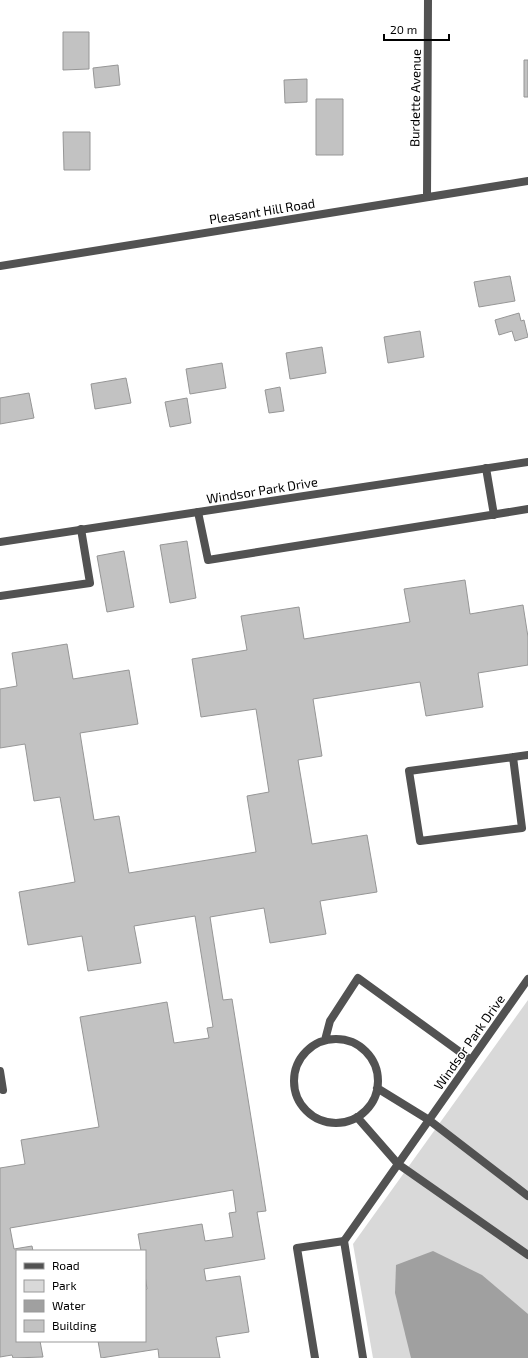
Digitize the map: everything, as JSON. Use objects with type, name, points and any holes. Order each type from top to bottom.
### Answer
[{"type":"street","name":"Burdette Avenue","points":[[426,197],[428,0]]},
{"type":"street","name":"Pleasant Hill Road","points":[[0,266],[528,180]]},
{"type":"street","name":"Windsor Park Drive","points":[[0,542],[528,462]]},
{"type":"street","points":[[486,468],[494,515]]},
{"type":"street","points":[[198,512],[208,560],[528,509]]},
{"type":"street","points":[[0,596],[90,583],[81,529]]},
{"type":"street","points":[[513,757],[522,828],[420,841],[409,771],[513,757],[528,755]]},
{"type":"street","points":[[325,1040],[330,1021],[358,978],[471,1060]]},
{"type":"street","name":"Windsor Park Drive","points":[[344,1241],[528,979]]},
{"type":"street","points":[[337,1039],[349,1041],[360,1046],[368,1054],[374,1065],[377,1076],[377,1088],[373,1100],[357,1117],[346,1122],[334,1123],[323,1121],[312,1116],[303,1108],[297,1097],[294,1086],[294,1074],[298,1063],[305,1052],[314,1045],[325,1040],[337,1039]]},
{"type":"street","points":[[0,1072],[3,1090]]},
{"type":"street","points":[[377,1088],[429,1120],[528,1196]]},
{"type":"street","points":[[357,1117],[398,1164],[528,1256]]},
{"type":"street","points":[[315,1358],[297,1248],[344,1241],[363,1358]]},
{"type":"green space","points":[[528,1000],[528,1358],[373,1358],[353,1244]]},
{"type":"water","points":[[433,1251],[482,1275],[528,1314],[528,1358],[411,1358],[395,1293],[396,1265]]},
{"type":"building","points":[[63,32],[89,32],[89,69],[63,70]]},
{"type":"building","points":[[524,60],[528,60],[528,97],[524,97]]},
{"type":"building","points":[[118,65],[120,85],[95,88],[93,68]]},
{"type":"building","points":[[307,79],[307,102],[285,103],[284,80]]},
{"type":"building","points":[[316,99],[343,99],[343,155],[316,155]]},
{"type":"building","points":[[63,132],[90,132],[90,170],[64,170]]},
{"type":"building","points":[[510,276],[515,301],[479,307],[474,282]]},
{"type":"building","points":[[519,313],[521,321],[524,320],[528,337],[515,341],[512,331],[499,335],[495,320]]},
{"type":"building","points":[[420,331],[424,357],[388,363],[384,337]]},
{"type":"building","points":[[322,347],[326,373],[290,379],[286,353]]},
{"type":"building","points":[[222,363],[226,388],[190,394],[186,369]]},
{"type":"building","points":[[126,378],[131,403],[95,409],[91,384]]},
{"type":"building","points":[[280,387],[284,411],[269,413],[265,390]]},
{"type":"building","points":[[29,393],[34,418],[0,424],[0,398]]},
{"type":"building","points":[[187,398],[191,423],[170,427],[165,402]]},
{"type":"building","points":[[187,541],[196,598],[170,603],[160,545]]},
{"type":"building","points":[[124,551],[134,607],[107,612],[97,556]]},
{"type":"building","points":[[465,580],[470,614],[523,605],[528,637],[528,665],[478,673],[483,707],[426,716],[420,682],[313,699],[322,756],[298,760],[312,844],[367,835],[377,892],[320,901],[326,934],[270,943],[264,908],[210,917],[223,1000],[232,999],[266,1211],[257,1212],[265,1259],[204,1269],[206,1281],[240,1276],[249,1332],[216,1337],[220,1358],[159,1358],[158,1349],[101,1358],[98,1342],[146,1342],[146,1250],[141,1250],[138,1234],[202,1224],[205,1241],[233,1237],[229,1213],[236,1212],[233,1190],[10,1228],[14,1249],[32,1246],[33,1250],[16,1250],[16,1342],[40,1342],[43,1357],[13,1358],[12,1355],[0,1357],[0,1168],[25,1164],[21,1140],[99,1127],[80,1017],[167,1002],[174,1043],[209,1038],[207,1028],[213,1027],[195,916],[134,926],[141,963],[88,971],[82,936],[28,945],[19,892],[75,882],[60,797],[34,801],[25,744],[0,748],[0,689],[17,686],[12,653],[67,644],[73,679],[129,670],[138,724],[80,733],[94,820],[119,816],[129,873],[256,852],[247,796],[269,792],[256,709],[201,717],[192,659],[247,650],[241,616],[299,607],[304,639],[410,622],[404,589]]}]
